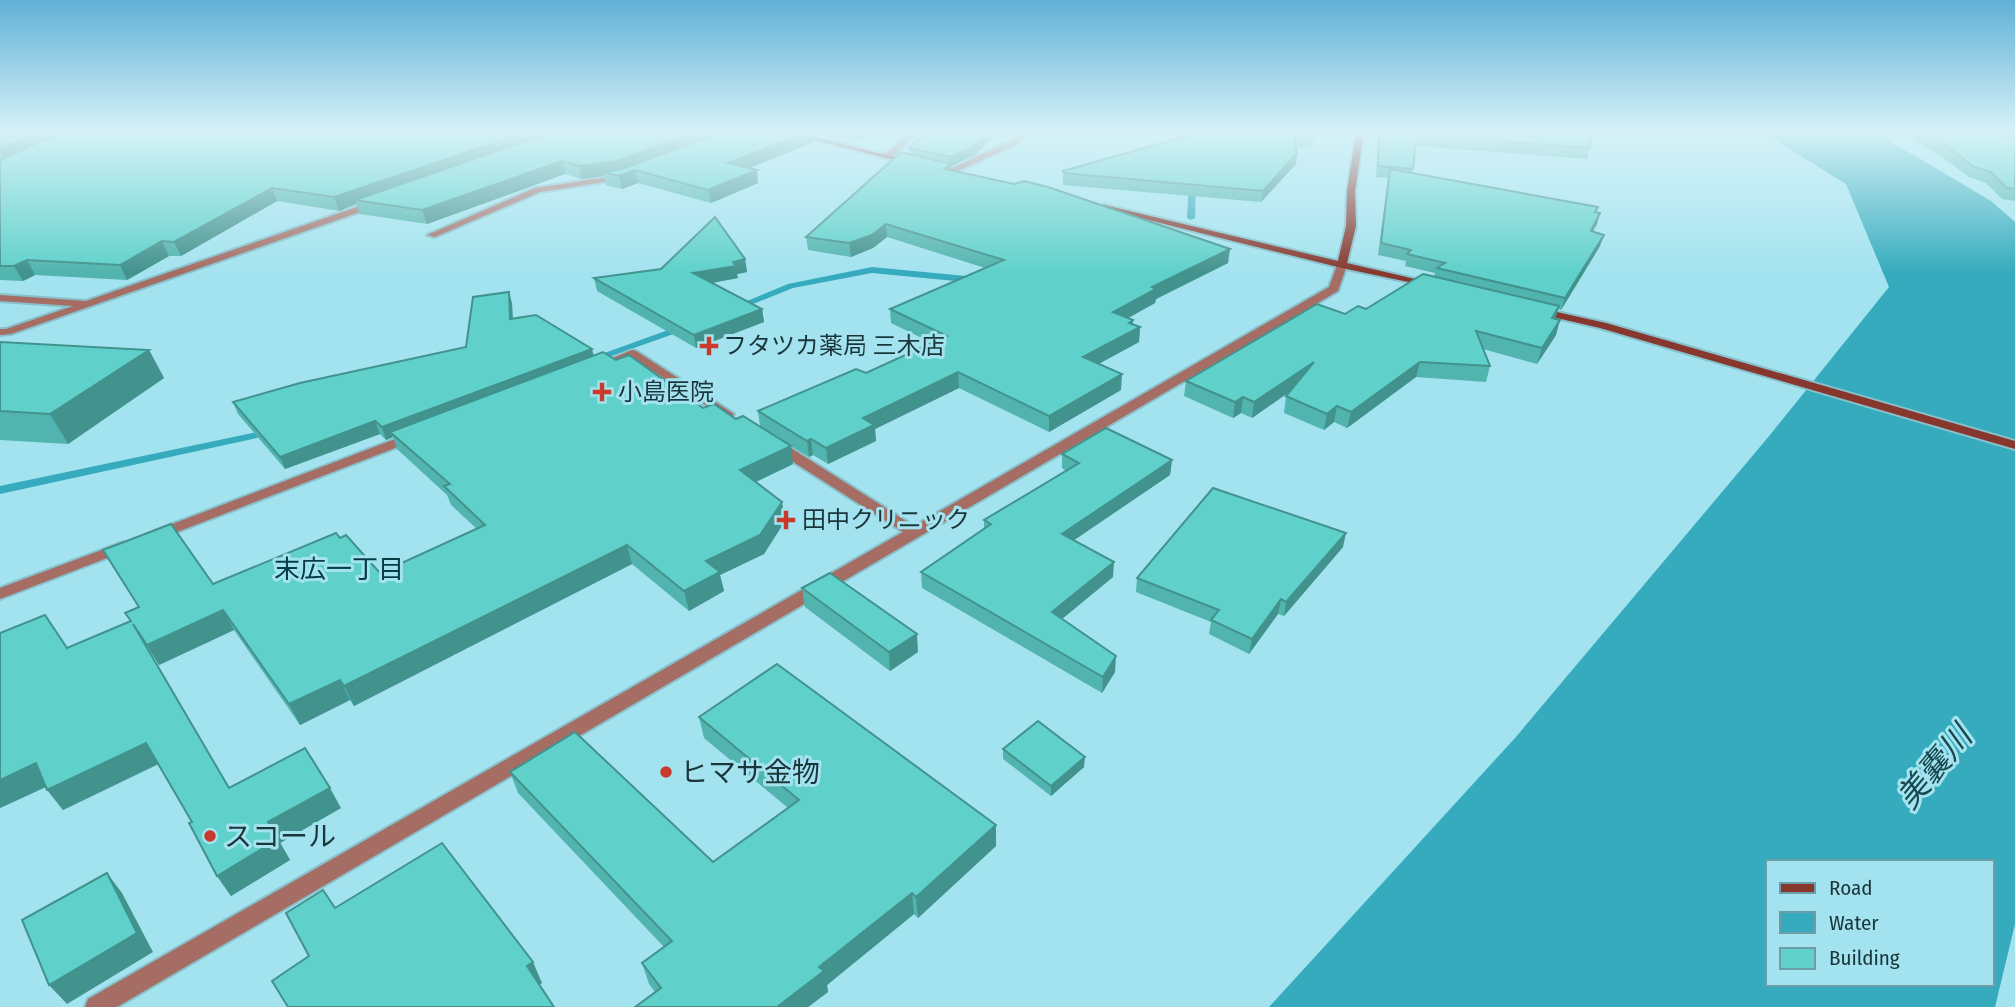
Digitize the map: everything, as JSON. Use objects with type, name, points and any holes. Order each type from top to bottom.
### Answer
[{"type":"street","points":[[432,235],[538,190],[600,179]]},
{"type":"street","points":[[96,1007],[1334,289],[1351,226],[1353,179]]},
{"type":"street","points":[[0,332],[387,200]]},
{"type":"street","points":[[1096,206],[1444,289]]},
{"type":"street","points":[[0,298],[90,303]]},
{"type":"street","points":[[1523,307],[1602,325],[2015,445]]},
{"type":"street","points":[[580,373],[632,353],[738,421]]},
{"type":"street","points":[[0,594],[425,432]]},
{"type":"street","points":[[762,436],[915,533]]},
{"type":"water","name":"美嚢川","points":[[1838,179],[1954,179],[1991,201],[2015,222],[2015,924],[1995,1007],[1269,1007],[1515,738],[1770,435],[1889,287],[1846,184]]},
{"type":"building","points":[[0,179],[387,179],[334,197],[272,188],[174,242],[162,241],[120,265],[27,260],[14,266],[0,266]]},
{"type":"building","points":[[416,179],[511,179],[422,210],[355,200]]},
{"type":"building","points":[[668,179],[735,179],[708,190]]},
{"type":"building","points":[[871,179],[991,179],[1014,184],[1024,181],[1048,187],[1230,249],[1152,287],[1156,289],[1113,312],[1133,320],[1129,323],[1140,327],[1083,357],[1122,374],[1049,416],[958,372],[863,418],[874,425],[826,448],[811,439],[807,441],[758,411],[856,369],[866,373],[947,336],[890,309],[1004,260],[886,224],[872,235],[849,243],[806,237]]},
{"type":"building","points":[[1130,179],[1274,179],[1263,191]]},
{"type":"building","points":[[1389,179],[1445,179],[1598,207],[1595,212],[1600,213],[1591,231],[1604,235],[1565,298],[1437,268],[1445,263],[1407,254],[1411,250],[1381,243]]},
{"type":"building","points":[[1998,179],[2015,179],[2015,189],[2007,188]]},
{"type":"building","points":[[715,217],[745,259],[733,262],[736,266],[693,273],[762,309],[694,335],[594,278],[661,269]]},
{"type":"building","points":[[1423,274],[1559,306],[1552,318],[1560,320],[1542,348],[1476,331],[1490,366],[1420,362],[1351,412],[1337,406],[1327,414],[1286,396],[1314,362],[1254,402],[1243,397],[1235,402],[1186,381],[1317,304],[1345,314],[1358,306],[1366,309]]},
{"type":"building","points":[[509,292],[510,319],[536,315],[592,349],[382,427],[375,421],[280,457],[233,402],[300,383],[466,347],[473,297]]},
{"type":"building","points":[[0,342],[149,350],[50,414],[0,411]]},
{"type":"building","points":[[603,352],[616,360],[629,355],[703,408],[714,404],[736,419],[743,416],[791,446],[740,470],[782,502],[760,535],[706,561],[720,572],[684,591],[627,545],[344,686],[340,680],[289,704],[223,610],[147,645],[133,624],[229,788],[305,748],[330,788],[268,822],[278,839],[217,876],[189,823],[192,822],[146,743],[47,790],[36,763],[0,780],[0,633],[45,615],[67,648],[131,621],[125,613],[139,607],[103,550],[171,524],[213,584],[336,533],[340,538],[346,535],[380,573],[485,525],[444,486],[450,484],[390,432]]},
{"type":"building","points":[[1106,428],[1172,460],[1062,534],[1114,562],[1052,612],[1116,656],[1103,677],[921,572],[991,524],[984,520],[1079,463],[1062,454]]},
{"type":"building","points":[[1213,488],[1346,533],[1286,602],[1281,599],[1252,639],[1211,620],[1219,610],[1137,578]]},
{"type":"building","points":[[830,573],[917,634],[889,652],[802,588]]},
{"type":"building","points":[[777,664],[996,825],[916,897],[912,893],[819,967],[824,971],[777,1007],[635,1007],[661,988],[642,963],[672,941],[510,772],[575,732],[713,862],[799,800],[699,717]]},
{"type":"building","points":[[1038,721],[1085,757],[1051,786],[1003,749]]},
{"type":"building","points":[[442,843],[533,962],[527,966],[554,1007],[288,1007],[272,981],[309,956],[286,913],[323,890],[335,908]]},
{"type":"building","points":[[107,873],[137,933],[49,985],[22,920]]},
{"type":"waterway","points":[[1191,218],[1192,181]]},
{"type":"waterway","points":[[735,308],[791,286],[872,270],[976,280]]},
{"type":"waterway","points":[[593,359],[682,328]]},
{"type":"waterway","points":[[0,490],[271,432]]},
{"type":"place","name":"フタツカ薬局 三木店","points":[[709,346]]},
{"type":"place","name":"小島医院","points":[[602,392]]},
{"type":"place","name":"田中クリニック","points":[[786,520]]},
{"type":"place","name":"ヒマサ金物","points":[[666,772]]},
{"type":"place","name":"スコール","points":[[210,836]]},
{"type":"district","name":"末広一丁目","points":[[339,569]]}]
